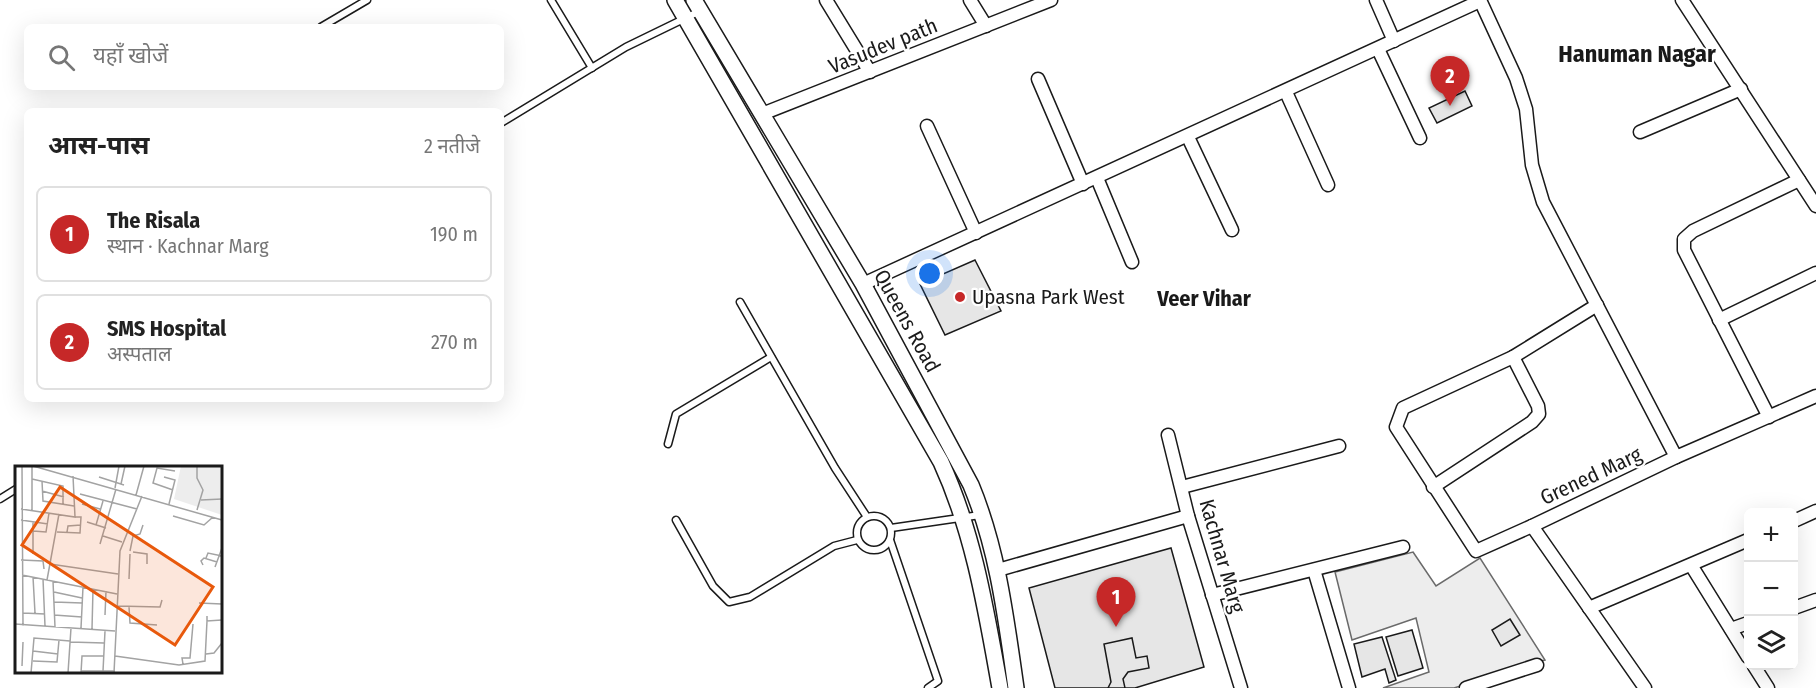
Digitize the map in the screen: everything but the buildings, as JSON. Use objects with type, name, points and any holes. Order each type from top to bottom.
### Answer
[{"type":"street","name":"Queens Road","points":[[675,0],[941,462],[963,515],[978,570],[1000,688]]},
{"type":"street","points":[[826,0],[870,72]]},
{"type":"street","points":[[970,0],[986,26]]},
{"type":"street","name":"Vasudev path","points":[[762,114],[1052,0]]},
{"type":"street","points":[[1376,0],[1394,41]]},
{"type":"street","points":[[1682,0],[1816,206]]},
{"type":"street","points":[[863,284],[1188,137],[1480,1],[1516,78],[1527,109],[1532,165],[1543,202],[1676,457]]},
{"type":"street","name":"Queens Road","points":[[697,6],[863,284],[957,454],[983,515],[998,570],[1016,688]]},
{"type":"street","points":[[1378,49],[1420,138]]},
{"type":"street","points":[[1038,79],[1083,184]]},
{"type":"street","points":[[1640,132],[1741,89]]},
{"type":"street","points":[[1286,92],[1328,185]]},
{"type":"street","points":[[927,126],[976,233]]},
{"type":"street","points":[[1188,137],[1232,230]]},
{"type":"street","points":[[1097,178],[1132,262]]},
{"type":"street","points":[[1769,417],[1684,250],[1684,240],[1693,231],[1799,180]]},
{"type":"street","points":[[1719,320],[1816,273]]},
{"type":"street","points":[[1532,526],[1476,551],[1396,427],[1403,408],[1514,357],[1597,305]]},
{"type":"street","points":[[1433,487],[1532,422],[1539,414],[1538,406],[1514,357]]},
{"type":"street","name":"Grened Marg","points":[[1645,688],[1532,526],[1676,457],[1816,396]]},
{"type":"street","name":"Kachnar Marg","points":[[1168,435],[1188,516],[1241,688]]},
{"type":"street","points":[[1182,487],[1339,446]]},
{"type":"street","points":[[1798,519],[1816,511]]},
{"type":"street","points":[[998,570],[1188,516]]},
{"type":"street","points":[[1589,608],[1744,542]]},
{"type":"street","points":[[1212,595],[1403,547]]},
{"type":"street","points":[[1691,565],[1744,649]]},
{"type":"street","points":[[1314,570],[1349,688]]},
{"type":"street","points":[[1798,607],[1816,600]]},
{"type":"street","points":[[1731,629],[1744,625]]},
{"type":"street","points":[[1466,688],[1537,665]]},
{"type":"street","points":[[1757,670],[1768,688]]},
{"type":"lane","points":[[326,24],[367,0]]},
{"type":"lane","points":[[551,0],[592,68]]},
{"type":"lane","points":[[504,121],[626,47],[686,18],[697,6]]},
{"type":"lane","points":[[740,303],[835,468],[867,517]]},
{"type":"lane","points":[[668,444],[676,414],[771,357]]},
{"type":"lane","points":[[0,499],[15,490]]},
{"type":"lane","points":[[891,528],[963,515],[983,515]]},
{"type":"lane","points":[[857,540],[857,529],[867,517],[879,516],[891,528],[890,540],[938,681],[928,688]]},
{"type":"lane","points":[[676,520],[707,576],[729,602],[738,602],[750,597],[834,546],[857,540]]},
{"type":"lane","points":[[857,540],[871,551],[882,549],[890,540]]},
{"type":"shaded area","points":[[1413,552],[1436,586],[1480,558],[1545,660],[1454,688],[1383,688],[1429,672],[1416,618],[1352,640],[1335,572]]},
{"type":"place","name":"SMS Hospital","points":[[1450,106]]},
{"type":"place","name":"Upasna Park West","points":[[960,297]]},
{"type":"place","name":"The Risala","points":[[1116,627]]},
{"type":"district","name":"Hanuman Nagar","points":[[1637,54]]},
{"type":"district","name":"Veer Vihar","points":[[1204,298]]}]
